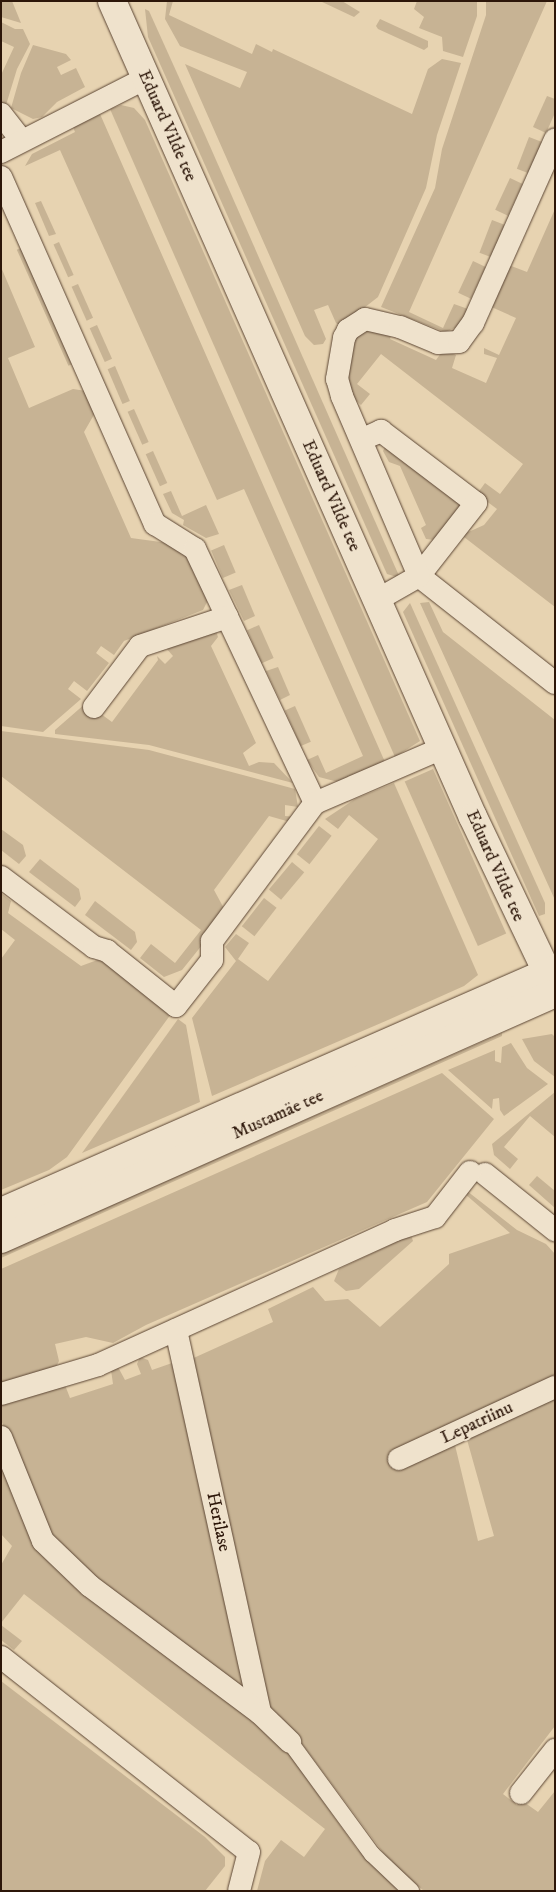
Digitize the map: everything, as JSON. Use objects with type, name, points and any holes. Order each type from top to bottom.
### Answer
[{"type":"main road","name":"Eduard Vilde tee","points":[[112,1],[443,748],[552,981]]},
{"type":"main road","name":"Mustamäe tee","points":[[1,1212],[552,981]]},
{"type":"main road","name":"Mustamäe tee","points":[[1,1239],[552,981]]},
{"type":"street","points":[[1,152],[21,140],[146,78]]},
{"type":"street","points":[[1,114],[21,140]]},
{"type":"street","points":[[555,140],[474,322],[459,342],[438,343],[375,319],[365,319],[348,330],[341,350],[337,379],[419,576],[555,683]]},
{"type":"street","points":[[1,177],[155,524],[194,546],[315,803]]},
{"type":"street","points":[[363,439],[381,431],[476,503],[419,576],[377,600]]},
{"type":"street","points":[[94,707],[140,646],[227,617]]},
{"type":"street","points":[[1,877],[94,947],[107,951],[176,1006],[212,960],[212,941],[315,803],[443,748]]},
{"type":"street","points":[[1,1394],[98,1365],[395,1230],[435,1217],[478,1173],[555,1230]]},
{"type":"street","name":"Herilase","points":[[176,1330],[260,1713]]},
{"type":"street","name":"Lepatriinu","points":[[398,1459],[555,1387]]},
{"type":"street","points":[[1,1436],[43,1542],[90,1586],[260,1713],[290,1742],[372,1854],[411,1891]]},
{"type":"street","points":[[1,1657],[249,1852],[239,1891]]},
{"type":"street","points":[[521,1793],[555,1750]]},
{"type":"shaded area","points":[[1,1],[12,1],[21,23],[1,17]]},
{"type":"shaded area","points":[[167,1],[173,1],[169,15],[252,54],[256,44],[272,52],[273,49],[412,114],[428,69],[442,59],[461,63],[437,135],[426,188],[378,297],[341,326],[336,323],[328,305],[314,310],[326,339],[323,344],[314,345],[305,336],[185,64],[240,88],[247,72],[180,46],[165,19]]},
{"type":"shaded area","points":[[320,1],[342,1],[360,12],[354,17]]},
{"type":"shaded area","points":[[417,1],[477,1],[477,16],[463,57],[443,51],[442,37],[419,28],[424,17],[414,9]]},
{"type":"shaded area","points":[[486,1],[547,1],[409,312],[443,328],[454,304],[468,309],[457,327],[445,332],[381,307],[435,188],[442,149],[486,15]]},
{"type":"shaded area","points":[[145,9],[149,11],[205,135],[400,578],[387,574],[148,37]]},
{"type":"shaded area","points":[[380,19],[428,41],[428,47],[424,50],[378,29],[376,26]]},
{"type":"shaded area","points":[[1,22],[15,29],[23,29],[30,44],[17,69],[6,105],[1,103],[1,75],[14,47],[1,41]]},
{"type":"shaded area","points":[[33,45],[66,54],[71,60],[57,67],[61,75],[76,68],[85,87],[57,102],[42,117],[33,119],[11,108],[21,73]]},
{"type":"shaded area","points":[[547,96],[555,99],[555,113],[546,133],[533,127]]},
{"type":"shaded area","points":[[121,105],[134,108],[145,120],[420,741],[395,757],[110,109]]},
{"type":"shaded area","points":[[100,114],[385,762],[338,782],[319,777],[307,760],[318,755],[326,773],[363,756],[244,489],[217,500],[60,150],[25,166],[32,154],[75,132],[73,127]]},
{"type":"shaded area","points":[[529,137],[542,142],[530,174],[517,169]]},
{"type":"shaded area","points":[[510,178],[523,184],[508,216],[495,210]]},
{"type":"shaded area","points":[[41,201],[56,234],[49,236],[35,203]]},
{"type":"shaded area","points":[[555,209],[555,607],[464,537],[464,534],[484,525],[497,509],[477,494],[485,483],[500,494],[523,464],[381,354],[357,384],[370,394],[361,405],[350,395],[343,373],[357,329],[392,332],[390,339],[436,360],[444,349],[456,355],[452,368],[486,383],[497,358],[484,354],[484,348],[499,355],[516,318],[487,305],[506,264],[527,272]]},
{"type":"shaded area","points":[[492,220],[505,225],[493,258],[479,253]]},
{"type":"shaded area","points":[[59,242],[74,275],[68,277],[54,244]]},
{"type":"shaded area","points":[[25,246],[77,362],[68,366],[17,250]]},
{"type":"shaded area","points":[[473,261],[486,267],[471,299],[458,293]]},
{"type":"shaded area","points":[[1,267],[35,347],[8,358],[29,408],[73,389],[86,391],[95,413],[84,432],[131,538],[168,543],[187,555],[208,600],[203,610],[124,641],[114,655],[101,646],[96,653],[109,663],[87,691],[74,681],[68,689],[81,699],[43,732],[1,726]]},
{"type":"shaded area","points":[[78,284],[93,318],[87,321],[72,287]]},
{"type":"shaded area","points":[[97,325],[112,359],[105,362],[90,328]]},
{"type":"shaded area","points":[[115,366],[130,401],[122,404],[108,369]]},
{"type":"shaded area","points":[[134,409],[149,442],[142,445],[128,412]]},
{"type":"shaded area","points":[[387,443],[462,502],[461,510],[435,540],[426,539],[421,528],[426,525],[400,466],[389,462],[383,451]]},
{"type":"shaded area","points":[[153,451],[167,483],[160,486],[146,454]]},
{"type":"shaded area","points":[[171,491],[182,516],[206,505],[219,534],[206,538],[183,525],[184,520],[172,513],[163,494]]},
{"type":"shaded area","points":[[224,545],[236,573],[223,578],[211,550]]},
{"type":"shaded area","points":[[242,585],[255,616],[244,621],[229,590]]},
{"type":"shaded area","points":[[429,602],[443,632],[555,720],[555,900],[420,603]]},
{"type":"shaded area","points":[[410,603],[545,903],[545,914],[539,916],[403,612]]},
{"type":"shaded area","points":[[259,625],[274,658],[262,663],[247,630]]},
{"type":"shaded area","points":[[216,631],[218,637],[211,646],[256,743],[243,753],[249,766],[259,762],[274,763],[293,783],[149,745],[55,734],[55,730],[86,703],[112,722],[158,660],[157,656],[165,664],[173,656],[166,648],[163,651],[159,649]]},
{"type":"shaded area","points":[[278,667],[290,695],[280,700],[266,671]]},
{"type":"shaded area","points":[[295,706],[311,742],[301,746],[285,710]]},
{"type":"shaded area","points":[[1,731],[149,750],[295,789],[298,807],[285,805],[285,816],[296,817],[290,822],[269,816],[214,890],[227,914],[182,970],[164,977],[140,958],[151,944],[175,963],[201,930],[1,776]]},
{"type":"shaded area","points":[[433,769],[506,933],[478,946],[405,782]]},
{"type":"shaded area","points":[[394,783],[478,975],[464,986],[212,1096],[192,1018],[236,961],[225,947],[236,934],[249,943],[238,959],[268,981],[378,839],[349,815],[338,829],[325,819],[355,799]]},
{"type":"shaded area","points":[[319,826],[332,836],[309,864],[297,854]]},
{"type":"shaded area","points":[[1,829],[23,845],[26,856],[19,864],[1,850]]},
{"type":"shaded area","points":[[40,859],[79,889],[81,899],[75,907],[29,872]]},
{"type":"shaded area","points":[[292,862],[304,872],[281,900],[269,890]]},
{"type":"shaded area","points":[[1,893],[11,901],[8,913],[81,966],[100,959],[171,1014],[67,1157],[49,1170],[1,1190],[1,959],[15,940],[1,929]]},
{"type":"shaded area","points":[[264,898],[277,908],[254,936],[242,926]]},
{"type":"shaded area","points":[[95,901],[135,932],[137,942],[131,950],[85,915]]},
{"type":"shaded area","points":[[178,1019],[186,1025],[200,1102],[82,1153]]},
{"type":"shaded area","points":[[502,1033],[502,1036],[1,1258],[1,1254]]},
{"type":"shaded area","points":[[552,1034],[555,1037],[555,1077],[534,1061],[522,1039]]},
{"type":"shaded area","points":[[511,1043],[527,1068],[548,1084],[504,1116],[500,1110],[499,1098],[493,1099],[492,1109],[448,1070],[495,1050],[495,1061],[501,1063],[502,1047]]},
{"type":"shaded area","points":[[442,1073],[494,1119],[427,1202],[146,1325],[113,1343],[86,1337],[55,1344],[59,1361],[56,1367],[1,1386],[1,1269]]},
{"type":"shaded area","points":[[555,1092],[555,1137],[530,1116],[504,1147],[518,1159],[510,1169],[494,1155],[492,1144]]},
{"type":"shaded area","points":[[537,1176],[555,1191],[555,1208],[529,1185]]},
{"type":"shaded area","points":[[467,1191],[517,1230],[546,1244],[555,1254],[555,1383],[454,1441],[478,1541],[494,1536],[466,1436],[555,1396],[555,1726],[503,1794],[517,1805],[521,1800],[538,1812],[555,1791],[555,1891],[424,1891],[390,1862],[297,1737],[266,1711],[187,1361],[273,1322],[268,1309],[313,1287],[325,1301],[348,1299],[380,1327],[449,1264],[449,1254],[510,1233],[465,1194]]},
{"type":"shaded area","points":[[411,1235],[413,1241],[359,1289],[346,1291],[334,1281],[339,1269]]},
{"type":"shaded area","points":[[140,1357],[148,1360],[152,1370],[175,1362],[245,1680],[239,1685],[93,1579],[48,1531],[1,1420],[1,1405],[65,1385],[70,1398],[113,1384],[111,1370],[118,1367],[125,1380],[141,1374],[137,1364]]},
{"type":"shaded area","points":[[1,1461],[33,1538],[250,1712],[289,1754],[357,1849],[400,1891],[257,1891],[265,1861],[281,1840],[304,1857],[325,1829],[24,1594],[1,1623],[1,1565],[12,1546],[1,1534]]},
{"type":"shaded area","points":[[1,1625],[22,1641],[14,1650],[1,1640]]},
{"type":"shaded area","points":[[1,1681],[205,1837],[225,1857],[225,1866],[205,1891],[1,1891]]}]
